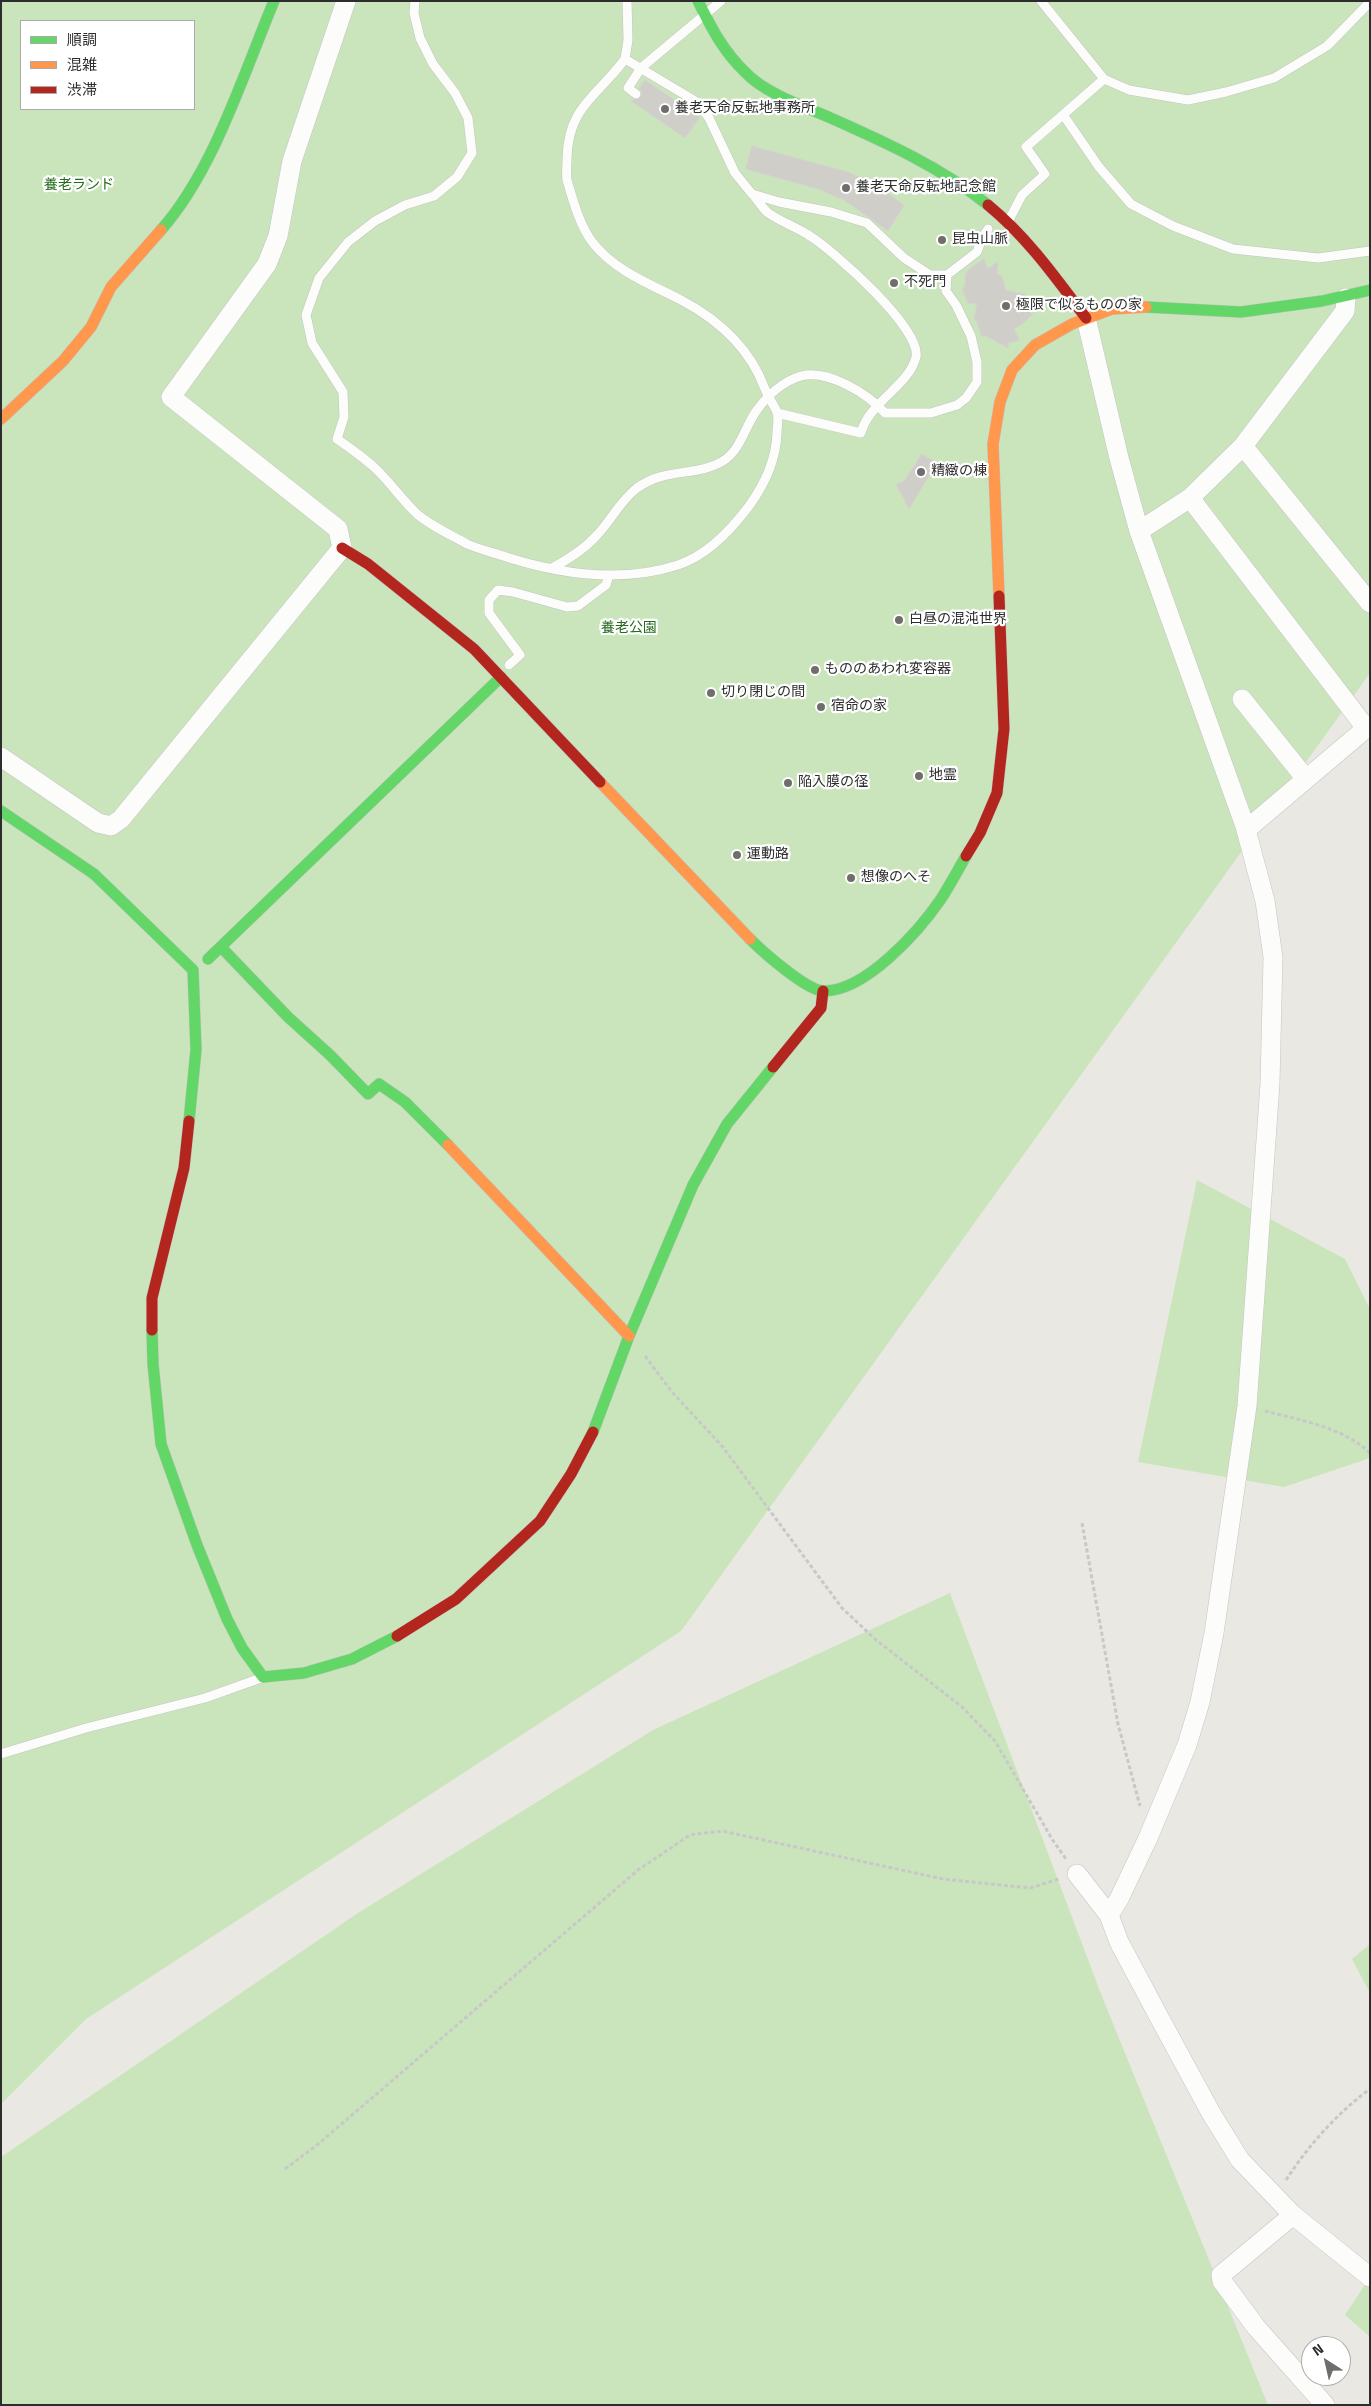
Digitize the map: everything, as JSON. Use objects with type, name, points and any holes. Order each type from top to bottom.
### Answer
[{"type":"street","points":[[1,419],[63,361],[91,327],[111,287],[174,215],[211,152],[274,1]]},
{"type":"street","points":[[346,1],[292,161],[278,236],[267,264],[171,397],[338,530],[342,548],[368,564],[474,649],[758,947],[795,977],[823,991],[852,985],[881,964],[916,930],[941,899],[980,833],[997,793],[1004,729],[993,444],[998,407],[1008,375],[1027,349],[1049,333],[1118,308],[1166,307],[1236,312],[1346,298],[1370,290]]},
{"type":"street","points":[[698,1],[704,17],[722,46],[747,75],[774,92],[950,178],[981,199],[1007,223],[1055,276],[1086,318],[1119,458],[1139,531],[1246,830],[1265,901],[1272,957],[1270,1084],[1248,1406],[1214,1633],[1200,1702],[1187,1745],[1148,1838],[1120,1899],[1109,1915]]},
{"type":"street","points":[[1139,531],[1190,498],[1243,446],[1345,311],[1346,298]]},
{"type":"street","points":[[1243,446],[1370,603]]},
{"type":"street","points":[[1190,498],[1368,727],[1246,830]]},
{"type":"street","points":[[1,757],[98,823],[111,826],[121,819],[342,548]]},
{"type":"street","points":[[193,970],[221,948],[501,677]]},
{"type":"street","points":[[1242,699],[1306,779]]},
{"type":"street","points":[[1,811],[61,849],[93,873],[128,903],[172,951],[193,970],[196,1050],[184,1168],[152,1298],[154,1372],[161,1444],[197,1544],[227,1619],[242,1648],[263,1677],[304,1673],[352,1659],[411,1630],[456,1599],[496,1564],[540,1521],[571,1474],[598,1422],[629,1336],[666,1254],[693,1185],[727,1124],[821,1008],[823,991]]},
{"type":"street","points":[[221,948],[288,1017],[368,1094],[379,1084],[405,1102],[499,1197],[629,1336]]},
{"type":"street","points":[[1077,1874],[1109,1915],[1119,1942],[1211,2113],[1240,2160],[1293,2215],[1370,2277]]},
{"type":"street","points":[[1293,2215],[1221,2275],[1222,2281],[1256,2327],[1325,2405]]},
{"type":"lane","points":[[415,1],[414,12],[420,38],[433,64],[455,93],[468,118],[472,152],[457,177],[434,196],[406,204],[375,221],[348,242],[319,278],[306,315],[312,343],[343,392],[344,417],[338,438],[376,468],[418,515],[470,545],[518,561],[591,575],[644,572],[679,565],[712,546],[736,524],[759,492],[771,468],[777,437],[777,413],[768,398],[758,370],[741,345],[714,320],[682,301],[640,281],[594,245],[584,228],[566,178],[567,148],[572,123],[586,101],[609,81],[625,59],[628,40],[627,1]]},
{"type":"lane","points":[[636,94],[628,88],[641,68],[721,1]]},
{"type":"lane","points":[[1041,1],[1104,79],[1129,90],[1188,100],[1226,92],[1274,78],[1327,46],[1370,2]]},
{"type":"lane","points":[[625,59],[697,102],[709,118],[735,173],[767,211],[812,237],[833,255],[902,321],[916,345],[916,356],[910,370],[878,405],[864,423],[861,433],[777,413]]},
{"type":"lane","points":[[1007,223],[1022,195],[1045,174],[1026,147],[1064,116],[1104,79]]},
{"type":"lane","points":[[650,83],[652,80],[666,90],[669,85]]},
{"type":"lane","points":[[1064,116],[1099,167],[1131,204],[1173,226],[1233,249],[1318,258],[1370,251]]},
{"type":"lane","points":[[752,194],[779,202],[830,212],[867,223],[904,258],[930,275],[947,275],[977,252],[988,229]]},
{"type":"lane","points":[[552,568],[572,558],[599,534],[624,500],[651,479],[668,473],[707,469],[724,460],[733,452],[756,411],[776,388],[801,376],[818,375],[864,394],[885,413],[931,413],[956,405],[966,398],[977,382],[977,362],[971,336],[956,305],[946,291],[947,275]]},
{"type":"lane","points":[[509,666],[520,655],[489,613],[489,600],[498,590],[513,592],[567,607],[578,606],[606,585],[609,575]]},
{"type":"lane","points":[[1,1754],[86,1728],[205,1698],[263,1677]]},
{"type":"path","points":[[285,2169],[317,2145],[638,1870],[690,1835],[722,1832],[943,1879],[1010,1886],[1030,1888],[1077,1874],[1052,1839],[995,1741],[962,1707],[875,1639],[842,1608],[722,1446],[672,1392],[629,1336]]},
{"type":"path","points":[[1248,1406],[1336,1432],[1354,1440],[1370,1453]]},
{"type":"path","points":[[1082,1523],[1118,1724],[1148,1838]]},
{"type":"path","points":[[1275,2196],[1302,2156],[1351,2102],[1370,2089]]},
{"type":"green space","name":"養老公園","points":[[1,1],[1370,1],[1370,673],[681,1631],[86,2019],[1,2104]]},
{"type":"green space","points":[[1197,1180],[1345,1259],[1370,1309],[1370,1458],[1284,1487],[1138,1462]]},
{"type":"green space","points":[[950,1593],[1101,1994],[1268,2405],[1,2405],[1,2157],[358,1913],[653,1730]]},
{"type":"green space","points":[[1370,1944],[1370,1993],[1352,1959]]},
{"type":"green space","points":[[1370,2277],[1370,2337],[1345,2315]]},
{"type":"building","name":"養老天命反転地事務所","points":[[645,80],[700,117],[685,138],[631,101],[641,97],[642,92],[639,89]]},
{"type":"building","name":"養老天命反転地記念館","points":[[752,146],[848,172],[878,186],[904,205],[888,231],[844,200],[818,189],[746,169]]},
{"type":"building","name":"極限で似るものの家","points":[[984,259],[988,269],[998,261],[997,274],[1002,276],[1006,290],[1025,294],[1028,298],[1036,301],[1034,312],[1025,322],[1014,329],[1019,339],[1016,342],[1009,342],[1008,348],[986,336],[981,336],[974,318],[977,304],[968,303],[962,289],[965,286],[967,271]]},
{"type":"building","name":"精緻の棟","points":[[922,454],[937,463],[909,509],[896,484],[904,481]]},
{"type":"traffic: fast","points":[[161,230],[180,206],[212,151],[239,90],[274,1]]},
{"type":"traffic: fast","points":[[698,1],[724,48],[754,81],[775,94],[914,157],[952,179],[988,205]]},
{"type":"traffic: fast","points":[[1146,307],[1241,312],[1322,301],[1370,290]]},
{"type":"traffic: fast","points":[[208,959],[501,677]]},
{"type":"traffic: fast","points":[[1,811],[94,874],[193,970],[196,1050],[189,1121]]},
{"type":"traffic: fast","points":[[750,939],[786,970],[807,985],[824,991],[840,988],[857,981],[874,970],[905,942],[941,899],[966,856]]},
{"type":"traffic: fast","points":[[221,947],[288,1017],[330,1055],[368,1094],[379,1084],[405,1102],[448,1145]]},
{"type":"traffic: fast","points":[[593,1432],[629,1336],[693,1185],[727,1124],[773,1067]]},
{"type":"traffic: fast","points":[[152,1330],[153,1364],[161,1444],[197,1545],[227,1619],[242,1648],[263,1677],[304,1673],[352,1659],[397,1636]]},
{"type":"traffic: slow","points":[[1,419],[63,361],[91,327],[111,287],[161,230]]},
{"type":"traffic: slow","points":[[999,596],[993,444],[1000,402],[1012,370],[1035,345],[1072,324],[1112,309],[1146,307]]},
{"type":"traffic: slow","points":[[600,782],[750,939]]},
{"type":"traffic: slow","points":[[448,1145],[629,1336]]},
{"type":"traffic: jam","points":[[988,205],[1028,244],[1086,318]]},
{"type":"traffic: jam","points":[[342,548],[368,564],[474,649],[600,782]]},
{"type":"traffic: jam","points":[[966,856],[980,833],[997,793],[1004,729],[999,596]]},
{"type":"traffic: jam","points":[[773,1067],[821,1008],[823,991]]},
{"type":"traffic: jam","points":[[152,1330],[152,1298],[184,1168],[189,1121]]},
{"type":"traffic: jam","points":[[397,1636],[456,1599],[540,1521],[571,1474],[593,1432]]},
{"type":"place","name":"養老天命反転地事務所","points":[[665,109]]},
{"type":"place","name":"養老天命反転地記念館","points":[[846,188]]},
{"type":"place","name":"昆虫山脈","points":[[942,240]]},
{"type":"place","name":"不死門","points":[[894,283]]},
{"type":"place","name":"極限で似るものの家","points":[[1006,306]]},
{"type":"place","name":"精緻の棟","points":[[921,472]]},
{"type":"place","name":"白昼の混沌世界","points":[[899,620]]},
{"type":"place","name":"もののあわれ変容器","points":[[815,670]]},
{"type":"place","name":"切り閉じの間","points":[[711,693]]},
{"type":"place","name":"宿命の家","points":[[821,707]]},
{"type":"place","name":"地霊","points":[[919,776]]},
{"type":"place","name":"陥入膜の径","points":[[788,783]]},
{"type":"place","name":"運動路","points":[[737,855]]},
{"type":"place","name":"想像のへそ","points":[[851,878]]},
{"type":"park label","name":"養老ランド","points":[[79,186]]}]
